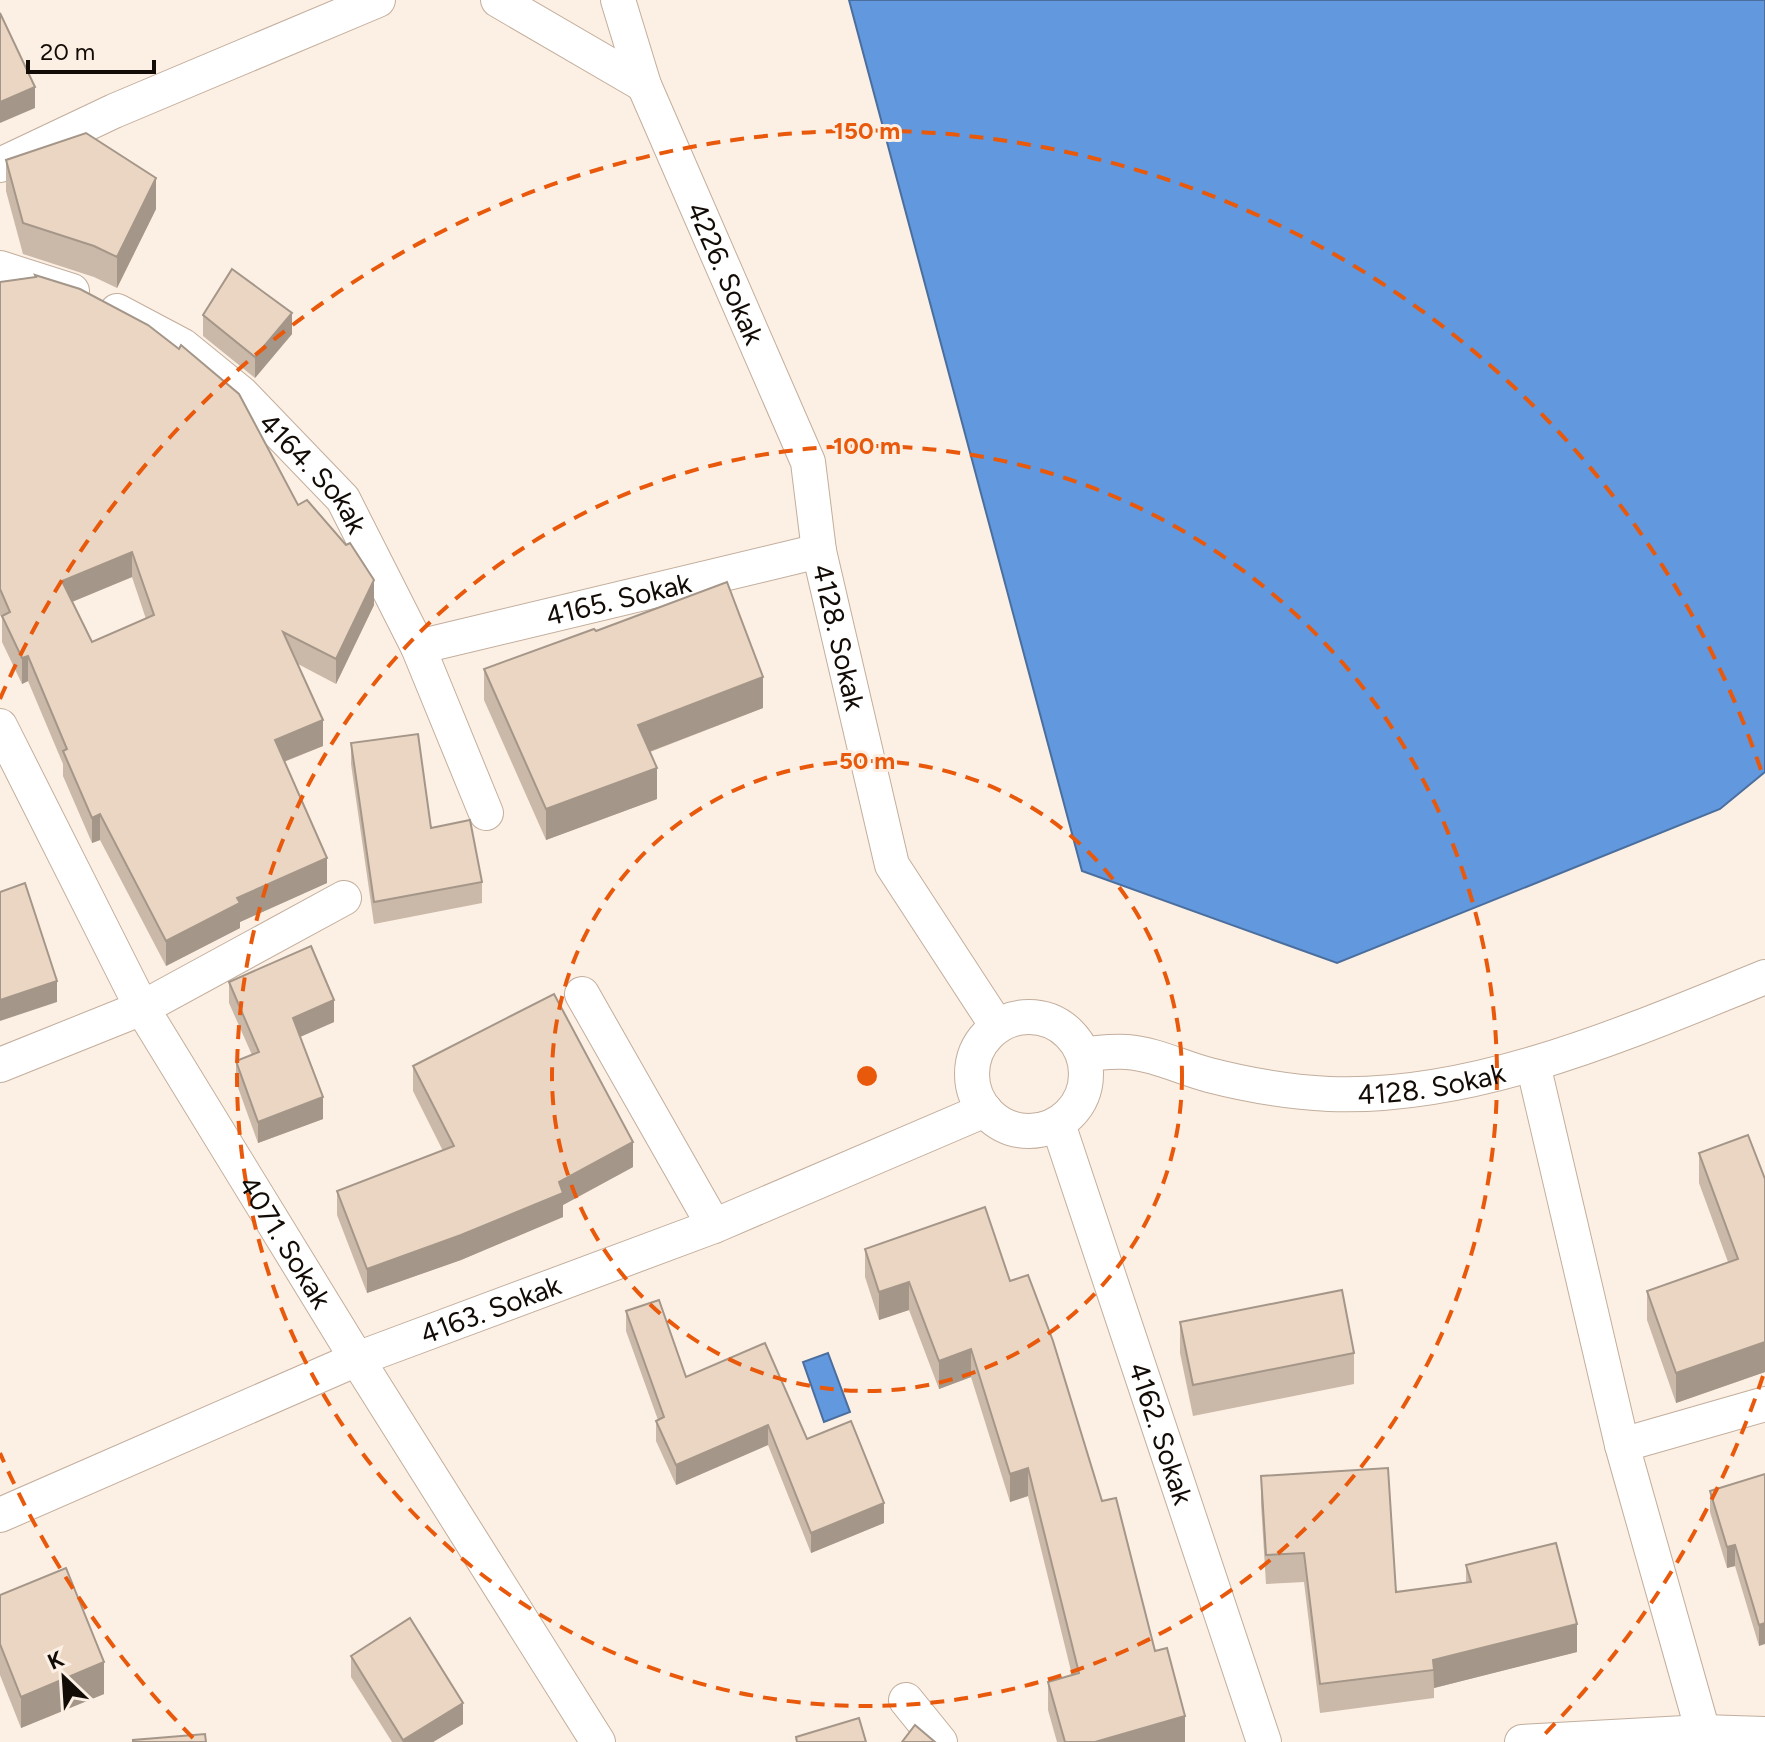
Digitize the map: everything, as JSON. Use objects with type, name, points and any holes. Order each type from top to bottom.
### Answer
[{"type":"street","points":[[0,165],[114,111],[378,0]]},
{"type":"street","points":[[498,0],[644,85]]},
{"type":"street","name":"4226. Sokak","points":[[618,0],[644,85],[808,462],[819,551]]},
{"type":"street","name":"4164. Sokak","points":[[0,268],[88,296],[183,346],[242,394],[343,499],[418,647],[486,813]]},
{"type":"street","name":"4165. Sokak","points":[[418,647],[819,551]]},
{"type":"street","name":"4128. Sokak","points":[[819,551],[892,865],[997,1026]]},
{"type":"street","name":"4071. Sokak","points":[[0,726],[142,1008],[357,1359],[598,1742]]},
{"type":"street","points":[[0,1065],[142,1008],[344,898]]},
{"type":"street","name":"4128. Sokak","points":[[1085,1054],[1143,1054],[1207,1074],[1270,1088],[1329,1094],[1399,1093],[1455,1084],[1533,1064],[1765,977]]},
{"type":"street","points":[[582,994],[714,1226]]},
{"type":"street","points":[[1022,1017],[1049,1019],[1064,1028],[1085,1054],[1087,1074],[1084,1094],[1073,1111],[1058,1124],[1039,1131],[1019,1131],[1000,1123],[985,1110],[975,1093],[972,1073],[975,1054],[984,1038],[997,1026],[1022,1017]]},
{"type":"street","points":[[1533,1064],[1622,1445],[1703,1732]]},
{"type":"street","name":"4163. Sokak","points":[[0,1515],[357,1359],[714,1226],[985,1110]]},
{"type":"street","name":"4162. Sokak","points":[[1058,1124],[1264,1742]]},
{"type":"street","points":[[1622,1445],[1765,1404]]},
{"type":"street","points":[[906,1700],[940,1742]]},
{"type":"street","points":[[1522,1742],[1703,1732],[1765,1734]]},
{"type":"water","points":[[849,0],[1765,0],[1765,772],[1720,809],[1337,963],[1082,871]]},
{"type":"water","points":[[828,1353],[850,1412],[824,1422],[803,1362]]},
{"type":"building","points":[[0,13],[35,87],[0,102]]},
{"type":"building","points":[[86,133],[156,178],[117,257],[94,246],[23,223],[6,160]]},
{"type":"building","points":[[232,269],[292,313],[255,357],[203,315]]},
{"type":"building","points":[[36,277],[80,289],[148,325],[179,349],[181,345],[239,394],[298,505],[307,500],[346,545],[350,543],[374,580],[336,659],[283,632],[323,720],[275,740],[327,858],[237,898],[240,903],[166,941],[100,814],[92,818],[28,656],[22,658],[2,616],[10,612],[0,589],[0,282]],"holes":[[[132,552],[154,615],[92,642],[62,581]]]},
{"type":"building","points":[[727,582],[763,677],[638,725],[657,768],[546,809],[484,669]]},
{"type":"building","points":[[418,734],[431,828],[470,820],[482,882],[374,902],[351,743]]},
{"type":"building","points":[[25,883],[57,981],[0,1000],[0,892]]},
{"type":"building","points":[[311,946],[334,1000],[293,1018],[323,1097],[258,1122],[236,1061],[259,1052],[229,982]]},
{"type":"building","points":[[554,994],[633,1142],[559,1182],[563,1193],[367,1269],[337,1191],[454,1146],[413,1066]]},
{"type":"building","points":[[1748,1135],[1765,1179],[1765,1342],[1676,1373],[1647,1291],[1738,1259],[1699,1153]]},
{"type":"building","points":[[985,1207],[1010,1281],[1028,1275],[1053,1341],[1102,1501],[1116,1498],[1155,1651],[1167,1648],[1185,1716],[1095,1742],[1065,1742],[1048,1682],[1079,1673],[1028,1468],[1010,1474],[971,1349],[939,1361],[909,1282],[879,1292],[865,1249]]},
{"type":"building","points":[[1342,1290],[1354,1353],[1193,1385],[1180,1322]]},
{"type":"building","points":[[659,1300],[686,1377],[765,1343],[807,1439],[851,1421],[884,1503],[811,1533],[768,1425],[676,1465],[656,1421],[664,1417],[626,1311]]},
{"type":"building","points":[[1388,1468],[1396,1592],[1471,1582],[1466,1565],[1556,1543],[1577,1624],[1433,1660],[1434,1670],[1320,1684],[1304,1553],[1266,1555],[1261,1476]]},
{"type":"building","points":[[1765,1474],[1765,1623],[1759,1625],[1735,1545],[1727,1547],[1710,1491]]},
{"type":"building","points":[[66,1568],[104,1662],[21,1697],[0,1644],[0,1595]]},
{"type":"building","points":[[410,1618],[463,1703],[403,1740],[351,1656]]},
{"type":"building","points":[[859,1718],[866,1742],[797,1742],[796,1737]]},
{"type":"building","points":[[915,1725],[935,1742],[902,1742]]},
{"type":"building","points":[[205,1734],[206,1742],[133,1742],[133,1740]]}]
